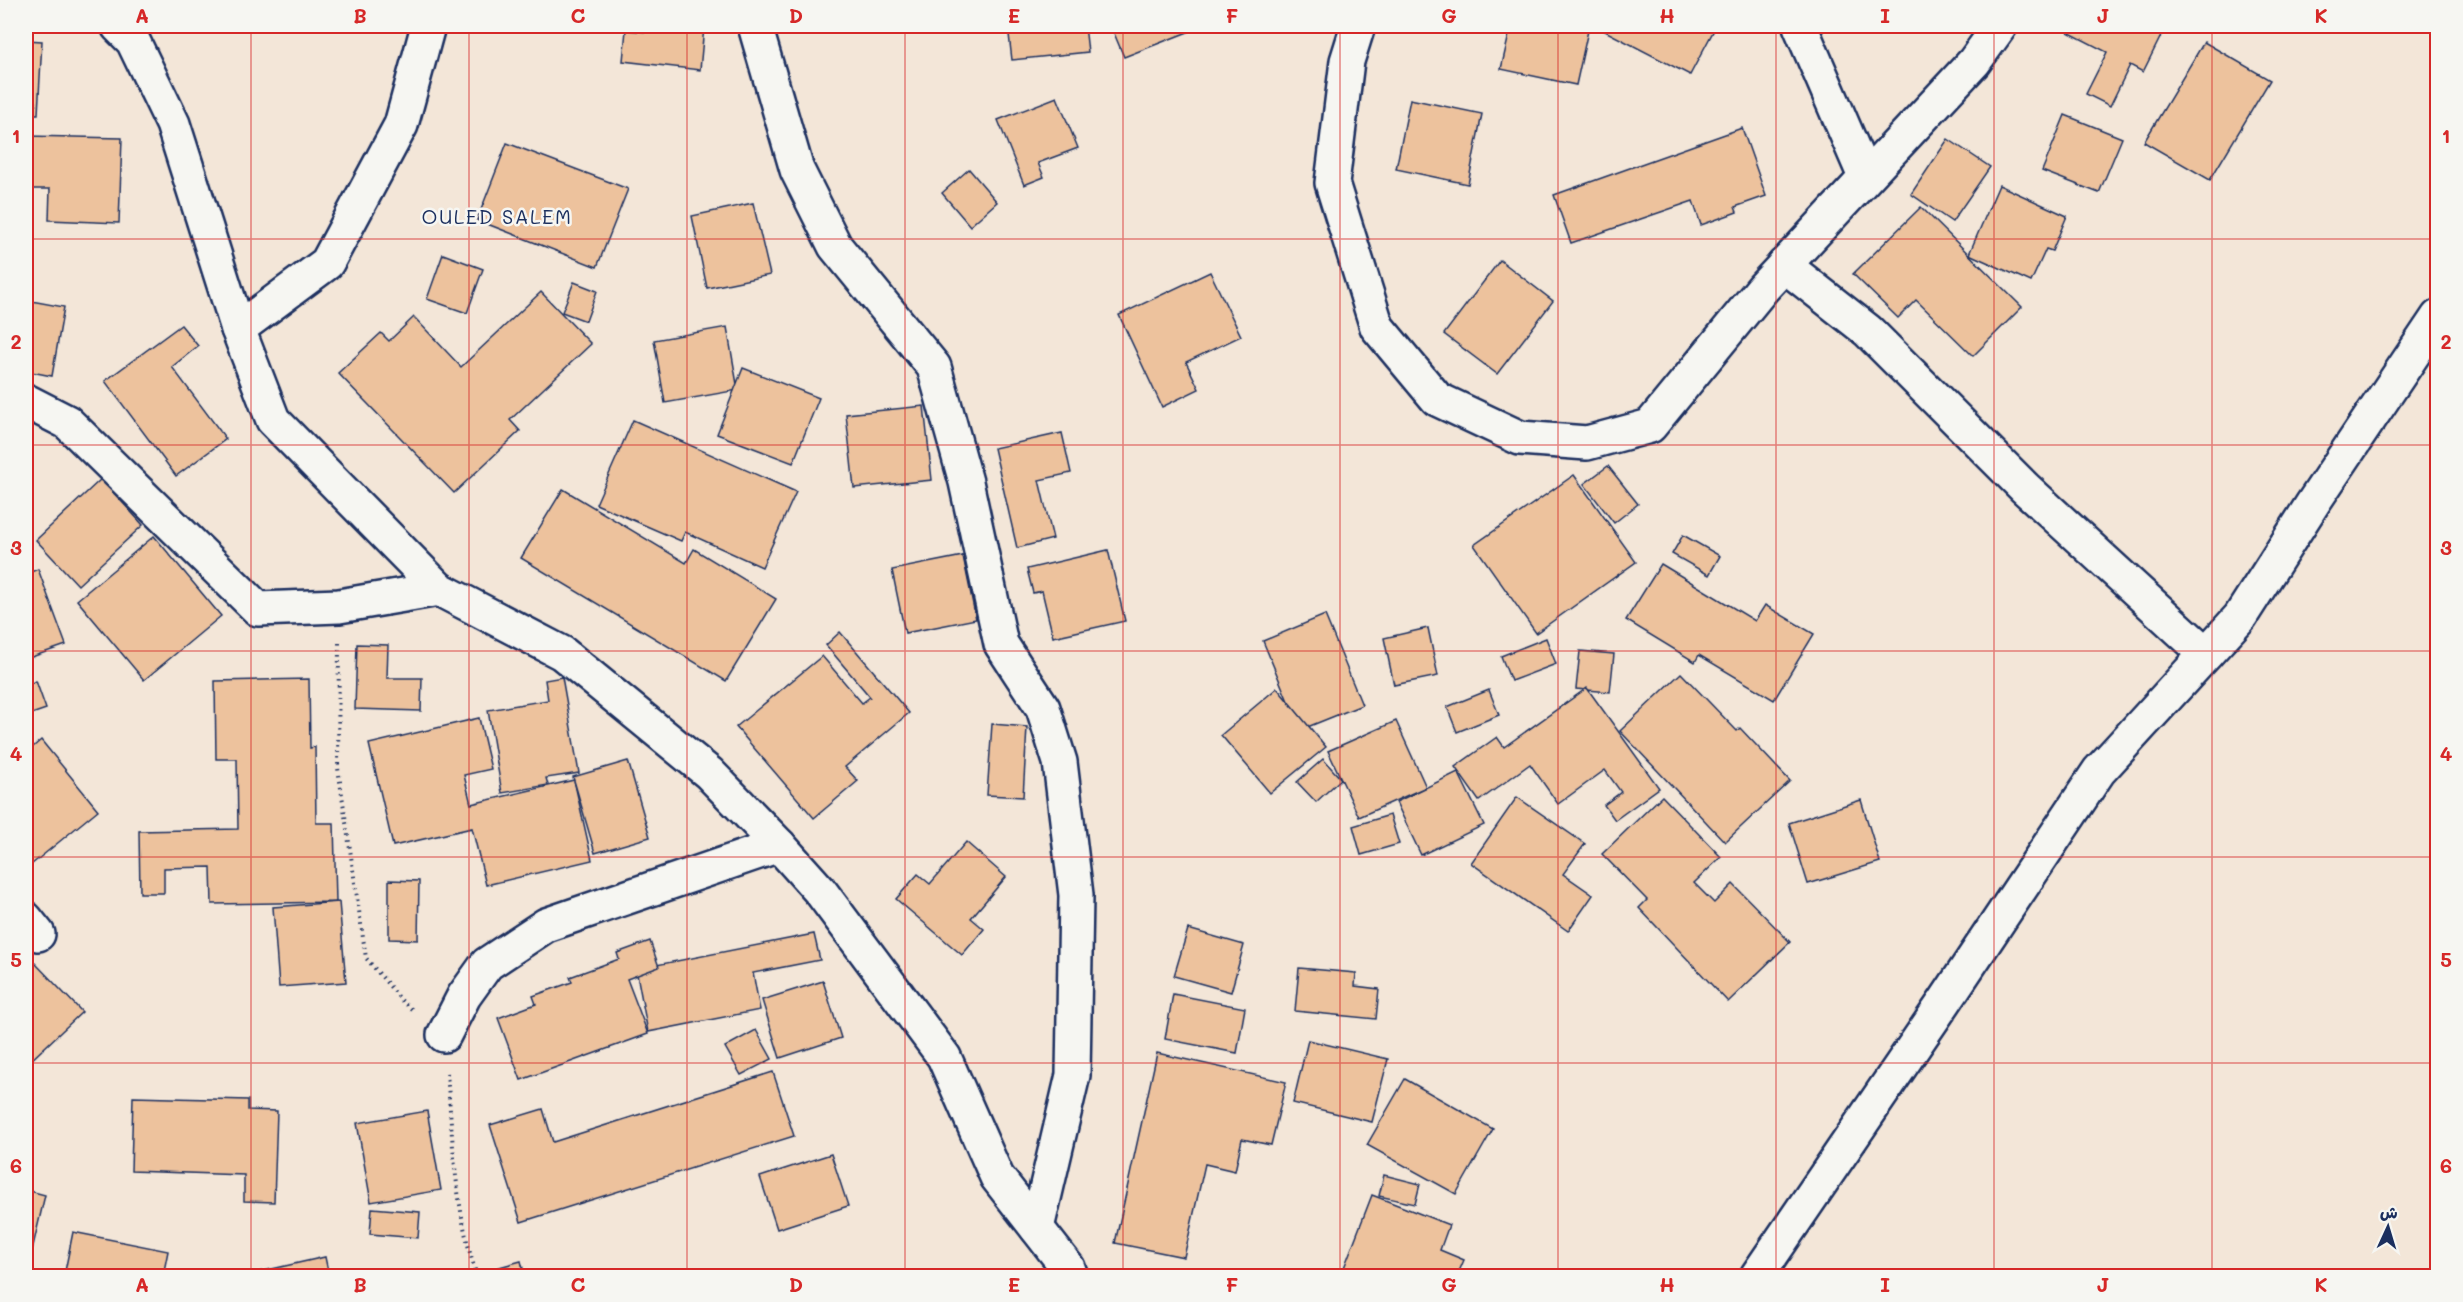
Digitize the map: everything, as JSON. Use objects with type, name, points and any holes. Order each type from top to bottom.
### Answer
[{"type":"street","points":[[118,26],[132,41],[173,123],[238,329],[273,420],[439,589],[562,653],[709,773],[779,845],[820,892],[944,1057],[997,1177],[1068,1268],[1071,1276]]},
{"type":"street","points":[[238,329],[327,263],[401,125],[428,26]]},
{"type":"street","points":[[755,26],[797,170],[835,246],[934,367],[966,482],[1001,644],[1043,708],[1060,762],[1076,895],[1073,1075],[1037,1228]]},
{"type":"street","points":[[1358,26],[1347,61],[1332,183],[1377,327],[1437,399],[1520,438],[1587,443],[1650,426],[1784,265],[1974,62],[2000,26]]},
{"type":"street","points":[[1800,26],[1865,177]]},
{"type":"street","points":[[1784,265],[1868,331],[2025,488],[2206,654]]},
{"type":"street","points":[[1756,1276],[1945,1001],[2098,771],[2240,617],[2313,503],[2438,317]]},
{"type":"street","points":[[26,400],[67,422],[258,609],[339,606],[439,589]]},
{"type":"street","points":[[444,1035],[464,996],[487,964],[546,925],[779,845]]},
{"type":"path","points":[[339,606],[338,768],[366,958],[402,1001],[444,1035],[459,1204],[466,1246],[477,1276]]},
{"type":"building","points":[[647,26],[704,27],[700,70],[623,61],[626,30],[647,32]]},
{"type":"building","points":[[1008,26],[1085,26],[1088,52],[1012,60]]},
{"type":"building","points":[[1111,26],[1191,26],[1193,30],[1124,57]]},
{"type":"building","points":[[1511,26],[1589,26],[1576,85],[1501,69]]},
{"type":"building","points":[[1603,26],[1716,26],[1690,75],[1601,29]]},
{"type":"building","points":[[2067,26],[2166,26],[2143,72],[2130,65],[2110,106],[2086,94],[2107,52],[2064,30]]},
{"type":"building","points":[[26,40],[42,41],[38,114],[26,114]]},
{"type":"building","points":[[2204,42],[2270,80],[2210,180],[2144,142]]},
{"type":"building","points":[[1057,97],[1078,148],[1038,163],[1044,177],[1024,185],[998,120]]},
{"type":"building","points":[[1410,99],[1482,114],[1468,184],[1396,169]]},
{"type":"building","points":[[2065,115],[2122,138],[2099,193],[2042,171]]},
{"type":"building","points":[[1742,128],[1766,196],[1735,207],[1737,212],[1701,225],[1693,201],[1571,243],[1554,195]]},
{"type":"building","points":[[26,136],[122,138],[119,223],[49,220],[50,189],[26,189]]},
{"type":"building","points":[[1948,139],[1990,167],[1952,222],[1911,194]]},
{"type":"building","points":[[507,143],[628,189],[597,267],[477,220]]},
{"type":"building","points":[[969,169],[997,202],[970,226],[942,193]]},
{"type":"building","points":[[1999,185],[2067,216],[2052,251],[2046,249],[2031,282],[1969,254]]},
{"type":"building","points":[[753,203],[770,275],[707,288],[692,216]]},
{"type":"building","points":[[1921,207],[2022,307],[1973,356],[1916,300],[1898,318],[1853,274]]},
{"type":"building","points":[[443,254],[483,269],[467,313],[427,299]]},
{"type":"building","points":[[1500,260],[1553,301],[1497,374],[1444,334]]},
{"type":"building","points":[[1210,272],[1241,336],[1186,362],[1199,389],[1162,407],[1119,315]]},
{"type":"building","points":[[574,282],[597,291],[586,321],[562,312]]},
{"type":"building","points":[[541,292],[591,344],[510,420],[520,431],[454,493],[338,373],[381,333],[389,341],[414,317],[461,367]]},
{"type":"building","points":[[26,300],[64,307],[52,376],[26,371]]},
{"type":"building","points":[[181,325],[198,346],[172,367],[226,439],[176,476],[105,381]]},
{"type":"building","points":[[727,327],[738,390],[665,403],[654,340]]},
{"type":"building","points":[[743,368],[819,398],[793,463],[717,434]]},
{"type":"building","points":[[924,406],[932,480],[854,488],[846,414]]},
{"type":"building","points":[[633,420],[796,492],[762,567],[685,532],[681,541],[596,504]]},
{"type":"building","points":[[1062,433],[1071,473],[1039,480],[1053,539],[1017,548],[994,448]]},
{"type":"building","points":[[1608,466],[1638,504],[1614,523],[1584,484]]},
{"type":"building","points":[[1574,475],[1636,562],[1536,633],[1474,545]]},
{"type":"building","points":[[101,479],[143,525],[78,585],[36,540]]},
{"type":"building","points":[[563,489],[686,563],[694,549],[776,599],[726,681],[521,558]]},
{"type":"building","points":[[1683,535],[1720,556],[1709,575],[1672,554]]},
{"type":"building","points":[[154,536],[221,616],[144,680],[77,600]]},
{"type":"building","points":[[1108,550],[1125,621],[1053,637],[1042,591],[1033,593],[1027,569]]},
{"type":"building","points":[[963,556],[976,619],[905,633],[892,570]]},
{"type":"building","points":[[1661,564],[1755,621],[1765,605],[1814,634],[1774,700],[1699,655],[1695,662],[1626,620]]},
{"type":"building","points":[[38,569],[66,645],[26,659],[26,574]]},
{"type":"building","points":[[1325,615],[1362,705],[1300,730],[1263,641]]},
{"type":"building","points":[[1428,628],[1438,676],[1394,685],[1384,638]]},
{"type":"building","points":[[840,632],[909,713],[845,767],[858,781],[814,818],[736,727],[822,656],[862,703],[870,697],[826,645]]},
{"type":"building","points":[[1546,638],[1556,664],[1511,681],[1501,656]]},
{"type":"building","points":[[357,644],[388,645],[387,678],[422,678],[421,711],[355,709]]},
{"type":"building","points":[[1580,651],[1614,654],[1610,692],[1576,689]]},
{"type":"building","points":[[1681,673],[1737,731],[1740,728],[1790,781],[1725,842],[1620,731]]},
{"type":"building","points":[[562,677],[579,773],[546,778],[548,785],[502,793],[488,710],[548,700],[545,680]]},
{"type":"building","points":[[309,679],[310,748],[315,747],[316,823],[334,823],[336,902],[212,904],[211,867],[164,868],[164,893],[140,893],[139,831],[238,829],[237,759],[216,759],[215,681]]},
{"type":"building","points":[[36,681],[46,709],[26,716],[26,685]]},
{"type":"building","points":[[1277,688],[1326,747],[1270,793],[1221,735]]},
{"type":"building","points":[[1587,688],[1659,788],[1615,820],[1604,805],[1621,792],[1605,770],[1558,804],[1530,764],[1479,801],[1455,767],[1497,737],[1504,747]]},
{"type":"building","points":[[1489,690],[1499,715],[1457,732],[1447,707]]},
{"type":"building","points":[[479,718],[491,769],[464,775],[471,804],[574,780],[592,860],[486,885],[472,828],[393,846],[369,744]]},
{"type":"building","points":[[1396,721],[1426,787],[1359,817],[1328,751]]},
{"type":"building","points":[[992,724],[1027,727],[1023,797],[987,795]]},
{"type":"building","points":[[41,740],[98,810],[26,869],[26,753]]},
{"type":"building","points":[[1323,759],[1341,779],[1316,802],[1297,782]]},
{"type":"building","points":[[628,761],[650,837],[595,853],[573,777]]},
{"type":"building","points":[[1458,772],[1484,825],[1421,855],[1396,802]]},
{"type":"building","points":[[1662,796],[1721,857],[1694,883],[1714,903],[1733,884],[1790,942],[1728,1002],[1639,908],[1647,900],[1602,854]]},
{"type":"building","points":[[1517,797],[1585,844],[1563,874],[1593,895],[1568,931],[1471,863]]},
{"type":"building","points":[[1861,800],[1880,862],[1808,884],[1789,823]]},
{"type":"building","points":[[1390,815],[1399,844],[1361,855],[1353,826]]},
{"type":"building","points":[[966,842],[1006,877],[971,918],[984,929],[962,955],[896,899],[918,874],[930,884]]},
{"type":"building","points":[[389,880],[419,881],[418,940],[389,939]]},
{"type":"building","points":[[339,902],[346,982],[279,987],[273,907]]},
{"type":"building","points":[[1188,929],[1244,945],[1231,992],[1174,976]]},
{"type":"building","points":[[814,934],[820,960],[753,973],[760,1010],[648,1032],[636,969]]},
{"type":"building","points":[[650,941],[659,967],[627,979],[648,1034],[521,1080],[498,1018],[536,1004],[533,996],[572,982],[570,977],[619,959],[617,953]]},
{"type":"building","points":[[35,963],[82,1012],[26,1065],[26,972]]},
{"type":"building","points":[[1299,968],[1356,973],[1355,986],[1379,989],[1376,1019],[1295,1011]]},
{"type":"building","points":[[823,981],[841,1038],[780,1058],[762,1000]]},
{"type":"building","points":[[1173,994],[1245,1008],[1237,1053],[1165,1039]]},
{"type":"building","points":[[756,1030],[772,1059],[741,1075],[725,1047]]},
{"type":"building","points":[[1308,1040],[1388,1059],[1372,1122],[1293,1103]]},
{"type":"building","points":[[1157,1053],[1286,1082],[1271,1145],[1242,1139],[1235,1171],[1205,1164],[1184,1257],[1115,1243]]},
{"type":"building","points":[[773,1072],[794,1136],[521,1222],[490,1125],[543,1109],[553,1142]]},
{"type":"building","points":[[1405,1079],[1493,1129],[1456,1194],[1367,1145]]},
{"type":"building","points":[[133,1097],[248,1100],[248,1110],[277,1111],[274,1202],[244,1201],[244,1175],[131,1171]]},
{"type":"building","points":[[427,1111],[441,1190],[371,1202],[357,1123]]},
{"type":"building","points":[[831,1154],[848,1206],[777,1229],[760,1177]]},
{"type":"building","points":[[1384,1175],[1420,1184],[1415,1204],[1379,1196]]},
{"type":"building","points":[[26,1190],[45,1195],[26,1276]]},
{"type":"building","points":[[1372,1195],[1449,1225],[1440,1250],[1464,1260],[1457,1276],[1351,1276],[1342,1273]]},
{"type":"building","points":[[372,1208],[420,1212],[418,1238],[370,1234]]},
{"type":"building","points":[[73,1232],[168,1251],[163,1276],[64,1276]]},
{"type":"building","points":[[325,1257],[329,1276],[255,1276],[254,1273]]},
{"type":"building","points":[[521,1261],[525,1276],[487,1276],[485,1271]]},
{"type":"district","name":"OULED SALEM","points":[[497,217]]}]
